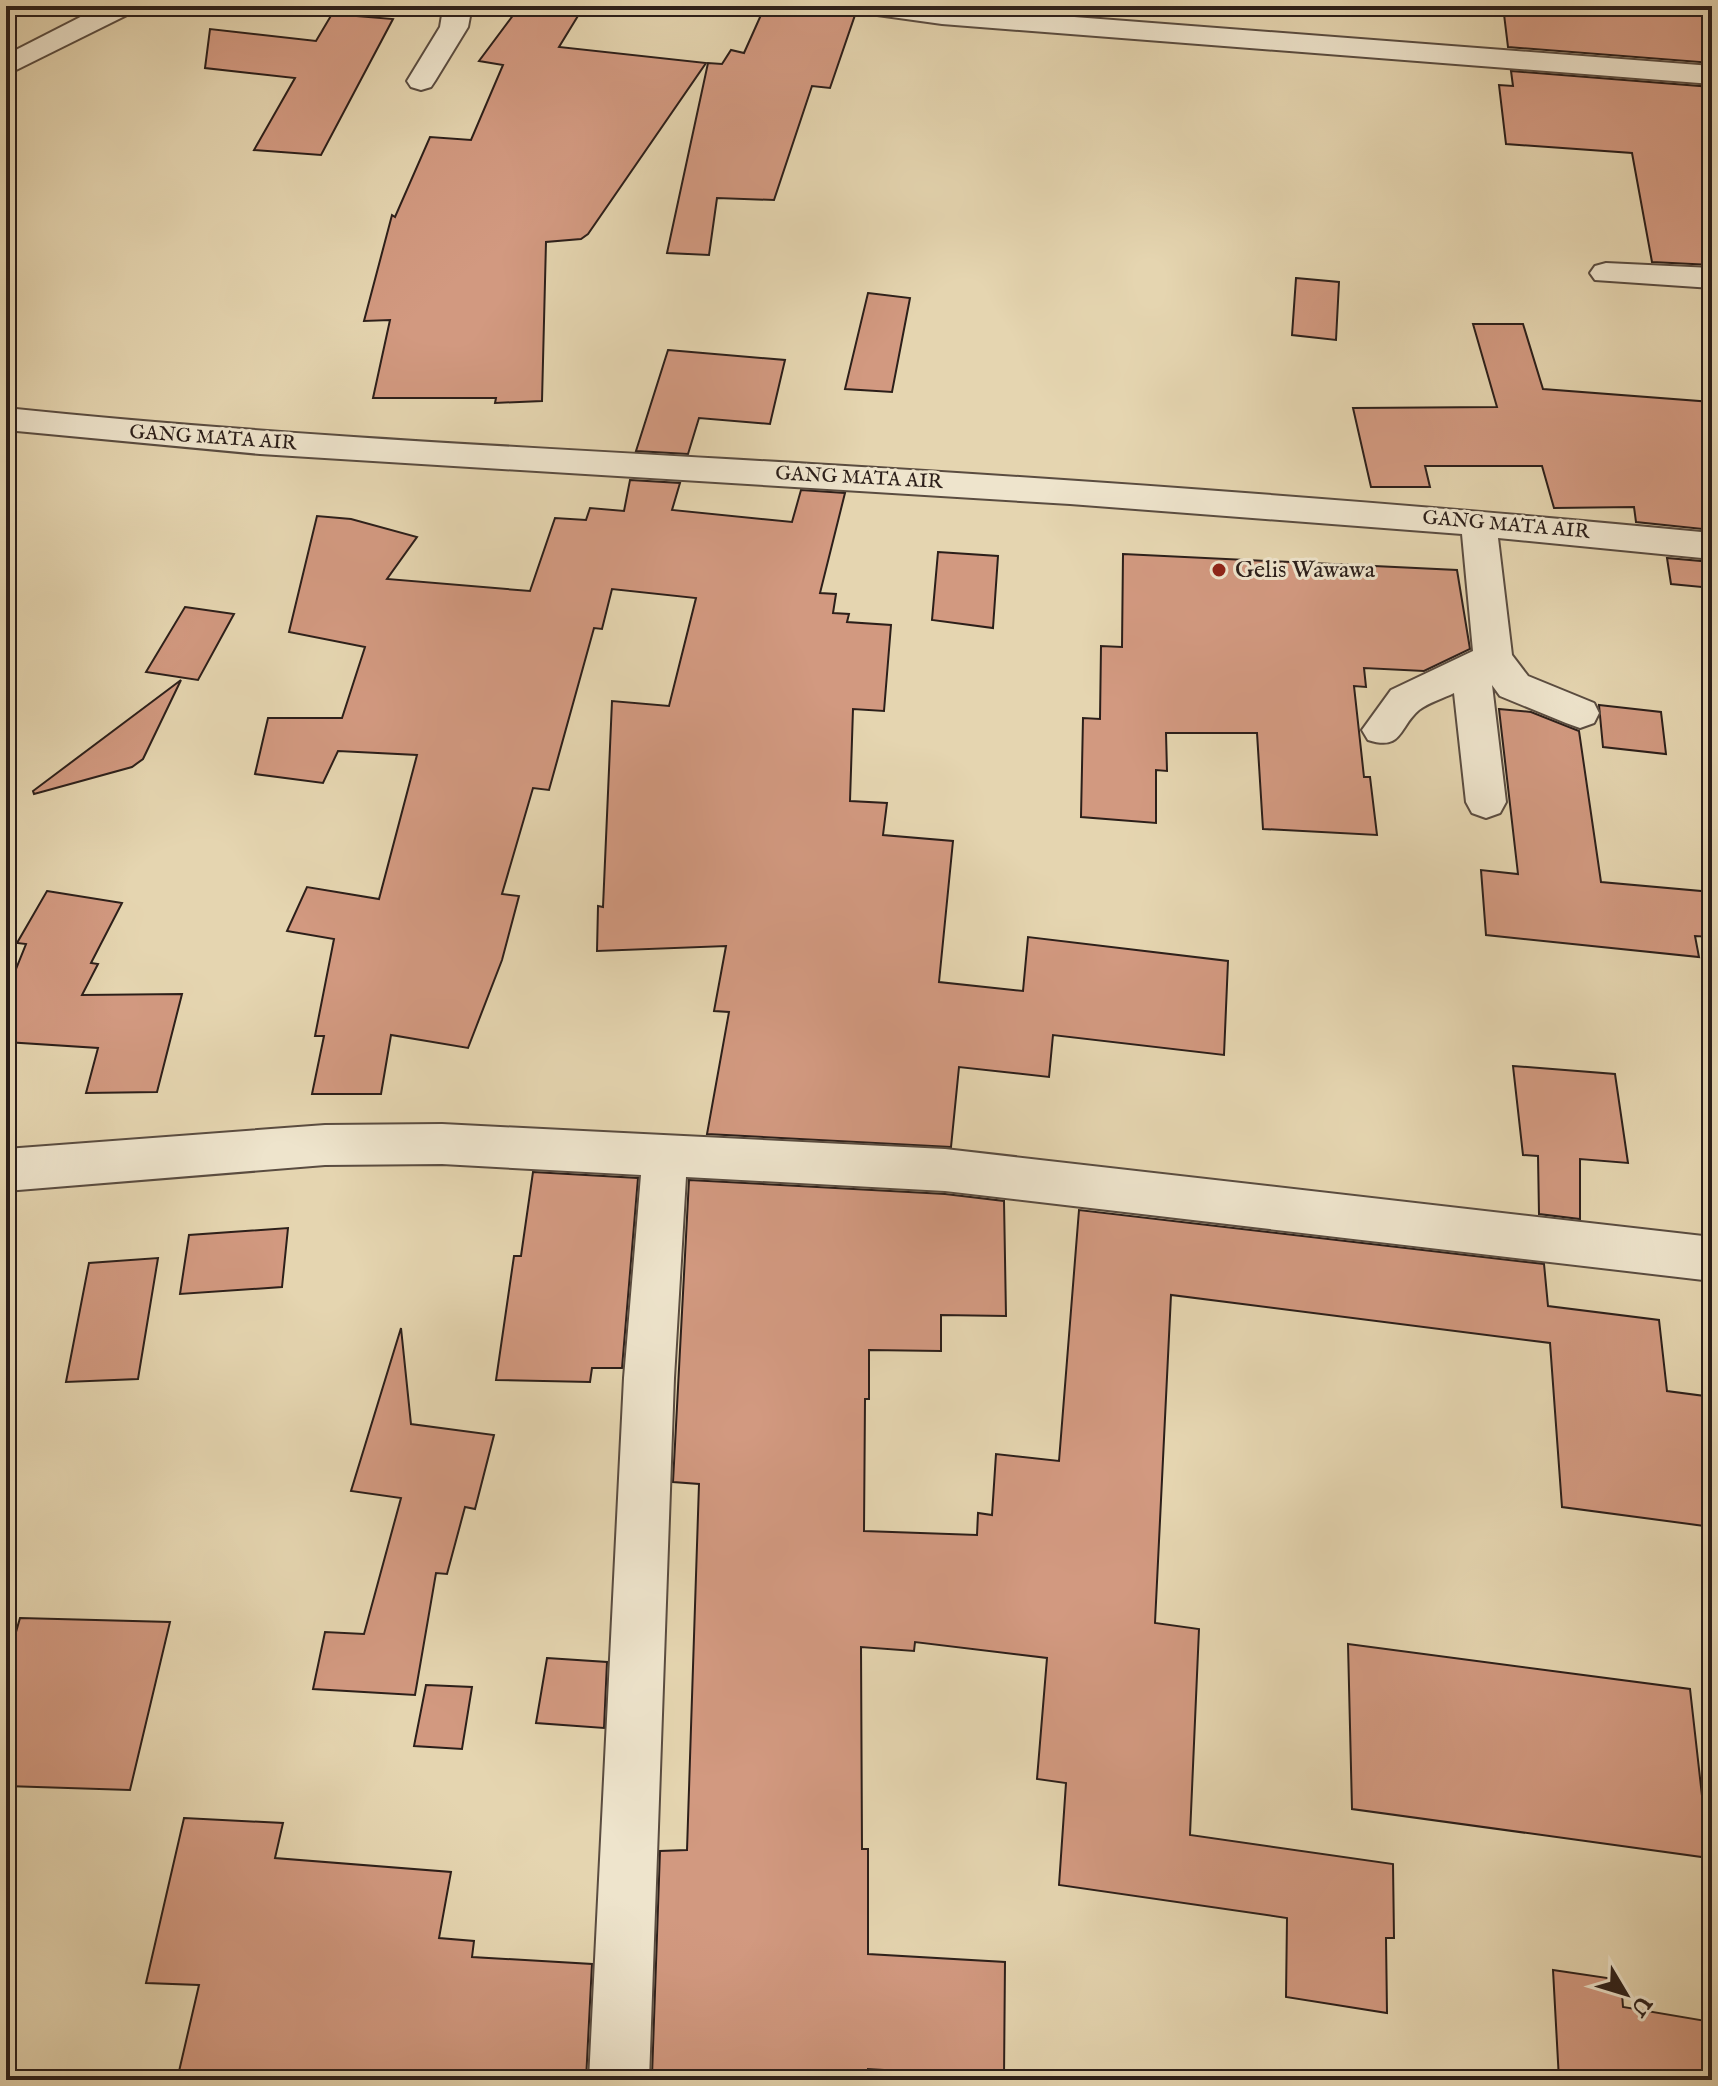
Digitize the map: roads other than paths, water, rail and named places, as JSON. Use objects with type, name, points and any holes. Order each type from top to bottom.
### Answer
[{"type":"street","points":[[6,66],[123,6]]},
{"type":"street","points":[[421,81],[454,27],[457,11],[444,6]]},
{"type":"street","points":[[870,6],[1712,75]]},
{"type":"street","points":[[1606,273],[1712,278]]},
{"type":"street","name":"GANG MATA AIR","points":[[6,419],[112,432],[1180,498],[1478,521],[1712,546]]},
{"type":"street","points":[[1478,521],[1486,802]]},
{"type":"street","points":[[1482,664],[1514,686],[1580,713]]},
{"type":"street","points":[[1382,730],[1405,700],[1482,664]]},
{"type":"street","points":[[6,1170],[325,1145],[442,1144],[665,1155],[945,1170],[1712,1259]]},
{"type":"street","points":[[619,2080],[649,1378],[665,1155]]},
{"type":"place","name":"Gelis Wawawa","points":[[1219,570]]}]
